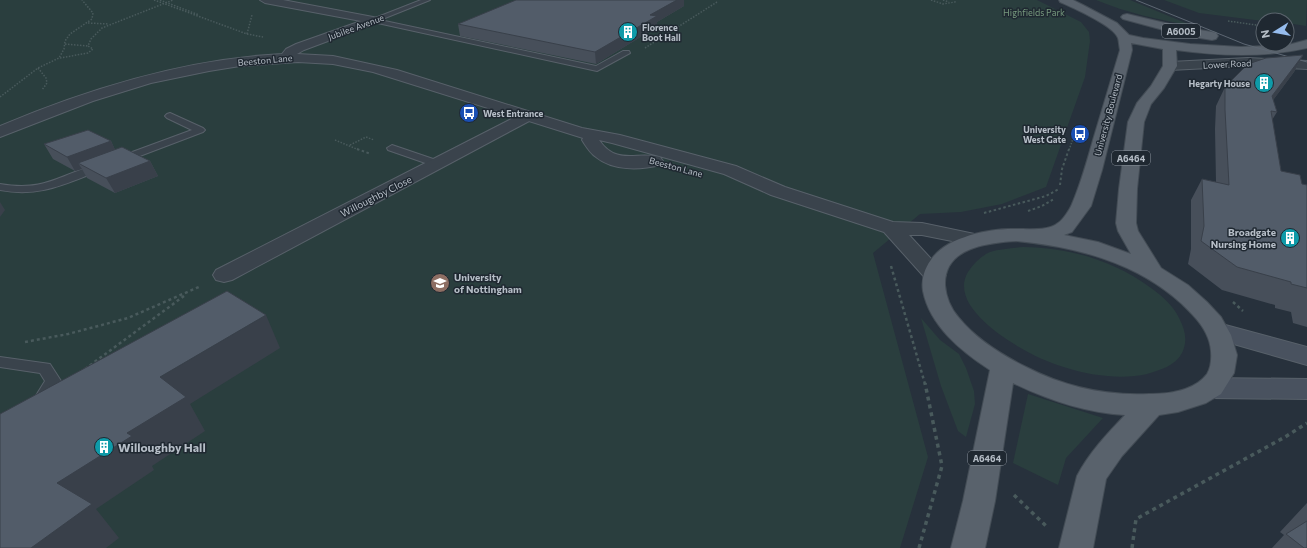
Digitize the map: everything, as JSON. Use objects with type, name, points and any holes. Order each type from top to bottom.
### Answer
[{"type":"main road","points":[[1064,0],[1098,16],[1124,38]]},
{"type":"main road","points":[[1088,0],[1105,7]]},
{"type":"main road","name":"A6005","points":[[1224,38],[1182,31],[1124,15],[1147,28],[1164,41],[1202,49],[1288,49],[1307,43]]},
{"type":"main road","name":"A6005","points":[[1124,38],[1148,43],[1164,41],[1255,40]]},
{"type":"main road","name":"University Boulevard","points":[[1038,236],[1065,228],[1081,206],[1093,170],[1126,50],[1124,38]]},
{"type":"main road","points":[[1164,41],[1170,66]]},
{"type":"main road","name":"A6005","points":[[1295,42],[1307,43]]},
{"type":"main road","name":"A6464","points":[[1153,273],[1128,231],[1126,223],[1128,189],[1136,122],[1144,103],[1157,88],[1170,66]]},
{"type":"main road","points":[[1009,236],[1038,236],[1062,240],[1087,246],[1119,257],[1153,273],[1177,288],[1193,302],[1208,316],[1218,331],[1224,347],[1225,362],[1220,376],[1210,388],[1194,397],[1181,401],[1150,406],[1101,402],[1075,396],[1025,378],[1003,367],[983,354],[952,326],[943,312],[937,299],[934,287],[938,266],[951,251],[977,240],[1009,236]]},
{"type":"main road","points":[[1218,331],[1307,356]]},
{"type":"main road","name":"A6464","points":[[968,548],[979,501],[1003,367]]},
{"type":"main road","points":[[1210,388],[1307,389]]},
{"type":"main road","points":[[1076,548],[1092,476],[1112,448],[1150,406]]},
{"type":"street","points":[[265,0],[373,20]]},
{"type":"street","name":"Jubilee Avenue","points":[[287,57],[291,52],[300,47],[373,20]]},
{"type":"street","name":"Beeston Lane","points":[[0,132],[31,118],[117,87],[158,76],[209,66],[287,57],[332,60],[369,67],[528,116],[584,136],[632,157],[654,161],[720,179],[778,191]]},
{"type":"street","name":"Lower Road","points":[[1170,66],[1248,62],[1307,65]]},
{"type":"street","name":"Willoughby Close","points":[[224,275],[528,116]]},
{"type":"street","name":"Beeston Lane","points":[[584,136],[614,138],[730,170],[778,191],[891,228]]},
{"type":"street","points":[[891,228],[922,230],[977,240]]},
{"type":"street","points":[[891,228],[935,276]]},
{"type":"lane","name":"Jubilee Avenue","points":[[373,20],[427,0]]},
{"type":"lane","points":[[373,20],[597,69],[626,53]]},
{"type":"lane","points":[[0,187],[16,191],[46,189],[62,181],[200,130],[170,116]]},
{"type":"lane","points":[[392,148],[438,164]]},
{"type":"lane","points":[[0,362],[45,368],[54,381],[36,404]]},
{"type":"path","points":[[59,58],[65,41],[70,34],[92,19],[92,13],[82,0]]},
{"type":"path","points":[[154,0],[239,31]]},
{"type":"path","points":[[160,0],[247,34],[268,38]]},
{"type":"path","points":[[88,46],[91,39],[102,28],[109,24],[173,0]]},
{"type":"path","points":[[931,0],[951,3],[955,2],[954,0]]},
{"type":"path","points":[[937,2],[942,0],[951,3]]},
{"type":"path","points":[[626,53],[634,54],[717,2]]},
{"type":"path","points":[[247,34],[253,11]]},
{"type":"path","points":[[1226,21],[1255,25]]},
{"type":"path","points":[[88,23],[109,24]]},
{"type":"path","points":[[654,25],[674,29]]},
{"type":"path","points":[[0,97],[38,68],[59,58],[88,53],[93,49],[88,46],[65,44]]},
{"type":"path","points":[[38,68],[46,78],[47,83],[40,92]]},
{"type":"path","points":[[1023,212],[1042,206],[1054,199],[1059,188],[1062,169],[1077,130]]},
{"type":"path","points":[[993,210],[1046,196],[1059,188]]},
{"type":"path","points":[[980,214],[994,214]]},
{"type":"path","points":[[890,262],[929,399],[942,466],[919,548]]},
{"type":"path","points":[[23,342],[68,334],[128,318],[190,292],[224,275]]},
{"type":"path","points":[[36,404],[190,292]]},
{"type":"path","points":[[1230,300],[1247,313]]},
{"type":"path","points":[[1132,548],[1136,519],[1307,423]]},
{"type":"path","points":[[1010,491],[1050,529]]},
{"type":"green space","name":"University of Nottingham","points":[[0,0],[1037,0],[1081,22],[1089,32],[1090,41],[1085,77],[1046,187],[1002,204],[961,212],[920,214],[873,253],[928,457],[900,548],[0,548]]},
{"type":"green space","points":[[1096,0],[1130,0],[1193,26],[1144,16]]},
{"type":"green space","points":[[1164,0],[1307,0],[1306,26],[1295,24],[1295,12],[1255,12],[1255,20],[1199,13]]},
{"type":"green space","points":[[1023,247],[1057,250],[1090,257],[1137,278],[1163,298],[1177,313],[1185,335],[1185,344],[1182,353],[1167,367],[1157,371],[1147,374],[1115,377],[1081,372],[1064,367],[1033,355],[999,334],[978,316],[970,305],[965,295],[964,283],[970,269],[978,260],[990,252]]},
{"type":"green space","points":[[921,318],[940,340],[959,354],[966,368],[974,391],[975,404],[966,437],[958,431],[941,386]]},
{"type":"green space","points":[[1028,394],[1103,418],[1066,458],[1058,485],[1013,463]]},
{"type":"building","points":[[516,0],[677,0],[650,15],[657,16],[595,52],[458,24]]},
{"type":"building","points":[[1303,55],[1272,96],[1277,112],[1271,111],[1281,171],[1300,175],[1302,184],[1307,185],[1307,288],[1237,267],[1201,241],[1204,226],[1202,179],[1229,185],[1225,87],[1248,64],[1266,58]]},
{"type":"building","points":[[88,130],[111,141],[67,157],[44,144]]},
{"type":"building","points":[[122,147],[150,161],[106,178],[78,163]]},
{"type":"building","points":[[227,291],[266,315],[160,377],[186,397],[127,433],[132,436],[57,483],[92,504],[31,548],[0,548],[0,414]]},
{"type":"building","points":[[1307,521],[1307,548],[1304,548],[1286,534]]},
{"type":"tram line","points":[[1136,0],[1244,44],[1307,62]]},
{"type":"place","name":"Florence Boot Hall","points":[[628,32]]},
{"type":"place","name":"Hegarty House","points":[[1264,83]]},
{"type":"place","name":"West Entrance","points":[[469,113]]},
{"type":"place","name":"University West Gate","points":[[1080,134]]},
{"type":"place","name":"Broadgate Nursing Home","points":[[1290,238]]},
{"type":"place","name":"University of Nottingham","points":[[440,283]]},
{"type":"place","name":"Willoughby Hall","points":[[104,447]]},
{"type":"park label","name":"Highfields Park","points":[[1034,12]]}]
